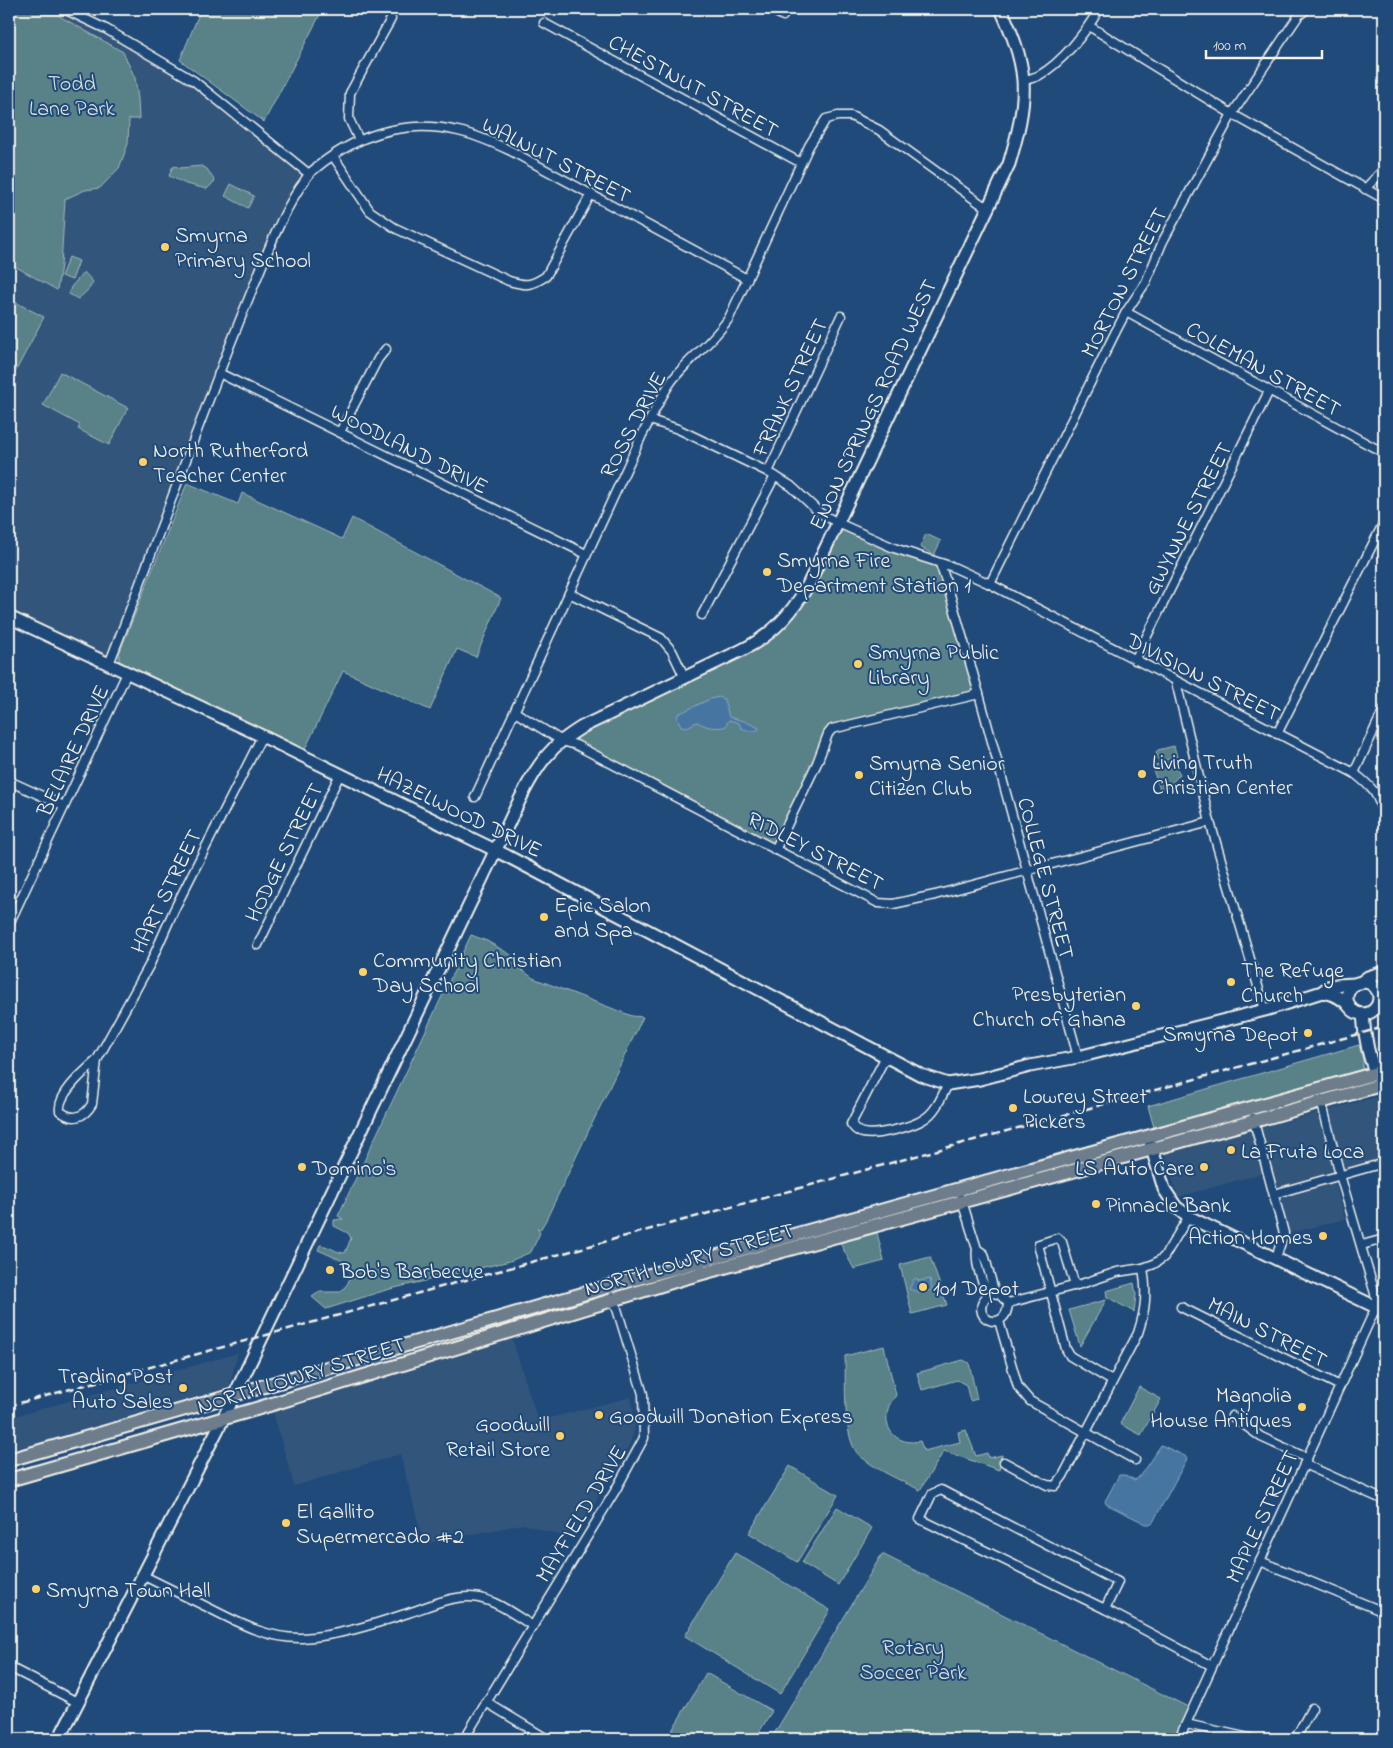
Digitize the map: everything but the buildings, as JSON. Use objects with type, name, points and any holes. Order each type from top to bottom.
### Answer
[{"type":"main road","points":[[9,1460],[610,1286],[960,1195],[1382,1079]]},
{"type":"main road","name":"NORTH LOWRY STREET","points":[[9,1480],[223,1419],[960,1195]]},
{"type":"main road","points":[[54,1447],[55,1468]]},
{"type":"street","points":[[64,9],[106,29],[194,81],[310,174]]},
{"type":"street","points":[[770,9],[783,16]]},
{"type":"street","name":"ENON SPRINGS ROAD WEST","points":[[59,1739],[235,1395],[496,850],[540,765],[562,741],[582,727],[751,646],[779,625],[802,596],[988,209],[1015,144],[1020,123],[1023,81],[1012,34],[1002,9]]},
{"type":"street","points":[[1023,81],[1038,76],[1058,61],[1089,26],[1099,9]]},
{"type":"street","points":[[1292,9],[1299,15]]},
{"type":"street","name":"MORTON STREET","points":[[990,584],[1126,312],[1146,282],[1163,241],[1232,114],[1299,15],[1307,9]]},
{"type":"street","points":[[359,140],[349,119],[350,93],[391,19]]},
{"type":"street","name":"CHESTNUT STREET","points":[[544,23],[801,163]]},
{"type":"street","points":[[1089,26],[1232,114],[1384,199]]},
{"type":"street","name":"ROSS DRIVE","points":[[475,796],[650,420],[673,379],[720,331],[737,303],[801,163],[817,131],[826,119],[850,116],[886,134],[988,209]]},
{"type":"street","name":"WALNUT STREET","points":[[109,664],[219,372],[289,204],[310,174],[333,156],[359,140],[388,130],[412,127],[458,130],[483,138],[591,194],[747,280]]},
{"type":"street","points":[[333,156],[370,211],[395,228],[508,282],[523,286],[534,284],[546,276],[591,194]]},
{"type":"street","points":[[1365,189],[1384,169]]},
{"type":"street","name":"COLEMAN STREET","points":[[1126,312],[1384,453]]},
{"type":"street","name":"FRANK STREET","points":[[702,615],[772,474],[841,316]]},
{"type":"street","points":[[340,432],[378,359],[386,350]]},
{"type":"street","name":"WOODLAND DRIVE","points":[[219,372],[586,554]]},
{"type":"street","name":"GWYNNE STREET","points":[[1135,660],[1270,391]]},
{"type":"street","points":[[650,420],[678,429],[772,474],[791,486],[820,512],[838,523],[894,548],[952,567],[990,584]]},
{"type":"street","points":[[1277,734],[1384,522]]},
{"type":"street","name":"COLLEGE STREET","points":[[940,564],[948,584],[979,694],[1078,1057]]},
{"type":"street","name":"DIVISION STREET","points":[[990,584],[1354,773],[1371,786],[1379,799],[1384,817]]},
{"type":"street","points":[[570,592],[661,638],[672,651],[685,678]]},
{"type":"street","name":"HAZELWOOD DRIVE","points":[[9,617],[262,736],[496,850],[921,1075],[948,1084],[980,1079],[1030,1066],[1078,1057],[1265,1010],[1322,992],[1328,987],[1358,984]]},
{"type":"street","name":"BELAIRE DRIVE","points":[[9,924],[128,673]]},
{"type":"street","points":[[1176,682],[1210,822],[1265,1010]]},
{"type":"street","points":[[775,850],[817,763],[830,731],[838,727],[979,694]]},
{"type":"street","points":[[1354,773],[1384,709]]},
{"type":"street","name":"RIDLEY STREET","points":[[515,712],[562,741],[576,745],[878,903],[893,904],[1027,871],[1210,822]]},
{"type":"street","name":"HART STREET","points":[[97,1060],[94,1095],[89,1110],[80,1117],[74,1118],[64,1114],[60,1111],[59,1106],[65,1094],[70,1086],[97,1060],[150,964],[174,910],[262,736]]},
{"type":"street","name":"HODGE STREET","points":[[258,945],[340,774]]},
{"type":"street","points":[[9,781],[64,806]]},
{"type":"street","points":[[1349,1006],[1348,994],[1358,984],[1368,976],[1384,972]]},
{"type":"street","points":[[1322,992],[1345,1001],[1355,1012],[1363,1014],[1374,1009],[1378,1001],[1379,987],[1384,979]]},
{"type":"street","points":[[1358,984],[1369,984],[1378,993]]},
{"type":"street","points":[[1363,1014],[1365,1032],[1382,1079]]},
{"type":"street","points":[[886,1056],[851,1124],[855,1130],[862,1133],[872,1133],[910,1126],[925,1119],[939,1102],[948,1084]]},
{"type":"street","points":[[1320,1096],[1340,1175],[1380,1309]]},
{"type":"street","points":[[1252,1115],[1284,1233],[1276,1258]]},
{"type":"street","points":[[1150,1143],[1164,1189],[1176,1207],[1189,1216],[1380,1309]]},
{"type":"street","points":[[1274,1194],[1384,1163]]},
{"type":"street","points":[[960,1195],[977,1249],[976,1257],[985,1289],[990,1293],[999,1294],[1008,1303],[1008,1310],[1005,1316],[998,1321],[991,1321],[981,1312],[981,1306],[990,1293]]},
{"type":"street","points":[[1008,1303],[1051,1293],[1116,1272],[1143,1268],[1154,1264],[1164,1257],[1189,1216]]},
{"type":"street","points":[[1075,1286],[1062,1242],[1058,1238],[1039,1244],[1066,1349],[1070,1356],[1112,1381]]},
{"type":"street","points":[[1362,1245],[1384,1239]]},
{"type":"street","points":[[1004,1462],[1047,1486],[1055,1486],[1063,1476],[1138,1333],[1145,1312],[1143,1268]]},
{"type":"street","name":"MAYFIELD DRIVE","points":[[464,1739],[611,1498],[644,1438],[643,1394],[610,1286]]},
{"type":"street","name":"MAIN STREET","points":[[1181,1307],[1340,1386]]},
{"type":"street","name":"MAPLE STREET","points":[[1179,1739],[1340,1386],[1380,1309]]},
{"type":"street","points":[[998,1321],[1018,1388],[1030,1402],[1135,1460]]},
{"type":"street","points":[[1232,1416],[1261,1436],[1305,1461],[1384,1500]]},
{"type":"street","points":[[1104,1609],[1118,1582],[941,1490],[932,1494],[920,1519],[1104,1609],[1212,1666]]},
{"type":"street","points":[[1260,1561],[1384,1612]]},
{"type":"street","points":[[144,1576],[256,1631],[280,1636],[301,1638],[336,1633],[457,1598],[478,1598],[487,1601],[508,1610],[533,1626]]},
{"type":"street","points":[[9,1667],[77,1702]]},
{"type":"street","points":[[486,1702],[547,1739]]},
{"type":"street","points":[[1294,1739],[1312,1708]]},
{"type":"street","points":[[1186,1724],[1254,1739]]},
{"type":"shaded area","points":[[9,9],[64,9],[194,81],[309,174],[289,204],[109,664],[9,617]]},
{"type":"shaded area","points":[[719,697],[724,699],[729,717],[744,721],[759,729],[754,731],[741,728],[739,723],[729,720],[725,727],[711,727],[697,722],[687,727],[681,726],[677,718],[678,714],[710,699]]},
{"type":"shaded area","points":[[1384,1095],[1384,1159],[1332,1173],[1345,1219],[1286,1234],[1263,1173],[1178,1197],[1165,1154]]},
{"type":"shaded area","points":[[915,1278],[919,1281],[930,1279],[932,1290],[921,1293],[909,1289]]},
{"type":"shaded area","points":[[512,1338],[538,1421],[631,1397],[635,1427],[630,1444],[573,1539],[523,1524],[424,1544],[400,1454],[294,1486],[272,1408]]},
{"type":"shaded area","points":[[238,1353],[229,1387],[9,1451],[9,1418]]},
{"type":"shaded area","points":[[1161,1445],[1185,1456],[1187,1459],[1152,1524],[1146,1524],[1106,1504],[1105,1501],[1119,1475],[1125,1475],[1135,1480]]},
{"type":"green space","name":"Todd Lane Park","points":[[9,9],[47,9],[123,52],[135,78],[139,119],[129,119],[128,144],[119,168],[100,188],[85,190],[65,199],[61,265],[57,290],[9,263]]},
{"type":"green space","points":[[201,9],[323,9],[264,122],[180,60]]},
{"type":"green space","points":[[175,166],[180,168],[202,166],[207,169],[215,181],[207,189],[186,184],[169,176],[172,168]]},
{"type":"green space","points":[[231,184],[254,196],[248,208],[225,196]]},
{"type":"green space","points":[[69,257],[79,261],[72,280],[61,276]]},
{"type":"green space","points":[[84,272],[93,282],[89,289],[78,299],[69,294],[71,287]]},
{"type":"green space","points":[[9,299],[44,317],[11,380],[9,378]]},
{"type":"green space","points":[[60,372],[128,408],[109,445],[78,429],[80,425],[43,405]]},
{"type":"green space","points":[[187,483],[238,504],[242,493],[342,539],[352,518],[501,598],[476,657],[457,649],[430,710],[343,671],[304,751],[122,665],[119,660],[119,654]]},
{"type":"green space","points":[[838,523],[940,564],[979,694],[835,728],[775,850],[562,741],[779,625]]},
{"type":"green space","points":[[926,534],[941,541],[934,555],[920,547]]},
{"type":"green space","points":[[1174,746],[1177,757],[1159,762],[1156,752]]},
{"type":"green space","points":[[1169,762],[1175,766],[1180,774],[1168,787],[1160,789],[1153,770],[1156,769],[1155,765]]},
{"type":"green space","points":[[471,935],[487,941],[511,955],[511,962],[533,978],[632,1016],[643,1017],[546,1220],[540,1230],[537,1228],[540,1233],[531,1252],[510,1261],[386,1290],[326,1309],[312,1297],[319,1292],[341,1292],[348,1283],[351,1274],[341,1260],[318,1250],[320,1245],[345,1253],[351,1238],[348,1233],[334,1226],[334,1220],[343,1219],[338,1216]]},
{"type":"green space","points":[[1359,1045],[1363,1060],[1362,1073],[1155,1131],[1148,1106]]},
{"type":"green space","points":[[877,1233],[884,1261],[854,1269],[840,1243]]},
{"type":"green space","name":"101 Depot","points":[[930,1257],[947,1305],[912,1314],[900,1265]]},
{"type":"green space","points":[[1134,1283],[1136,1295],[1134,1312],[1107,1297],[1106,1291]]},
{"type":"green space","points":[[1106,1300],[1080,1346],[1069,1310]]},
{"type":"green space","points":[[884,1346],[896,1395],[890,1404],[887,1417],[890,1430],[894,1435],[905,1441],[920,1441],[924,1451],[960,1442],[958,1432],[966,1430],[976,1456],[987,1453],[989,1458],[1002,1455],[999,1470],[944,1451],[920,1490],[880,1470],[859,1455],[854,1447],[847,1423],[845,1356]]},
{"type":"green space","points":[[963,1360],[969,1363],[977,1399],[970,1401],[966,1385],[957,1380],[922,1390],[917,1373]]},
{"type":"green space","points":[[1139,1387],[1161,1399],[1141,1435],[1120,1424]]},
{"type":"green space","points":[[790,1466],[838,1495],[797,1562],[749,1533]]},
{"type":"green space","points":[[837,1507],[872,1528],[838,1585],[802,1563]]},
{"type":"green space","points":[[735,1553],[830,1610],[780,1694],[685,1636]]},
{"type":"green space","name":"Rotary Soccer Park","points":[[882,1554],[1190,1708],[1175,1739],[771,1739]]},
{"type":"green space","points":[[706,1673],[772,1711],[755,1739],[667,1739]]},
{"type":"railway","points":[[9,1406],[1384,1027]]},
{"type":"place","name":"Smyrna Primary School","points":[[165,247]]},
{"type":"place","name":"North Rutherford Teacher Center","points":[[143,462]]},
{"type":"place","name":"Smyrna Fire Department Station 1","points":[[767,572]]},
{"type":"place","name":"Smyrna Public Library","points":[[858,664]]},
{"type":"place","name":"Living Truth Christian Center","points":[[1142,774]]},
{"type":"place","name":"Smyrna Senior Citizen Club","points":[[859,775]]},
{"type":"place","name":"Epic Salon and Spa","points":[[544,917]]},
{"type":"place","name":"Community Christian Day School","points":[[363,972]]},
{"type":"place","name":"The Refuge Church","points":[[1231,982]]},
{"type":"place","name":"Presbyterian Church of Ghana","points":[[1136,1006]]},
{"type":"place","name":"Smyrna Depot","points":[[1308,1033]]},
{"type":"place","name":"Lowrey Street Pickers","points":[[1013,1108]]},
{"type":"place","name":"La Fruta Loca","points":[[1231,1150]]},
{"type":"place","name":"Domino's","points":[[302,1167]]},
{"type":"place","name":"LS Auto Care","points":[[1204,1167]]},
{"type":"place","name":"Pinnacle Bank","points":[[1096,1204]]},
{"type":"place","name":"Action Homes","points":[[1323,1236]]},
{"type":"place","name":"Bob's Barbecue","points":[[330,1270]]},
{"type":"place","name":"101 Depot","points":[[923,1287]]},
{"type":"place","name":"Trading Post Auto Sales","points":[[183,1388]]},
{"type":"place","name":"Magnolia House Antiques","points":[[1302,1407]]},
{"type":"place","name":"Goodwill Donation Express","points":[[599,1415]]},
{"type":"place","name":"Goodwill Retail Store","points":[[560,1436]]},
{"type":"place","name":"El Gallito Supermercado #2","points":[[286,1523]]},
{"type":"place","name":"Smyrna Town Hall","points":[[36,1589]]}]
